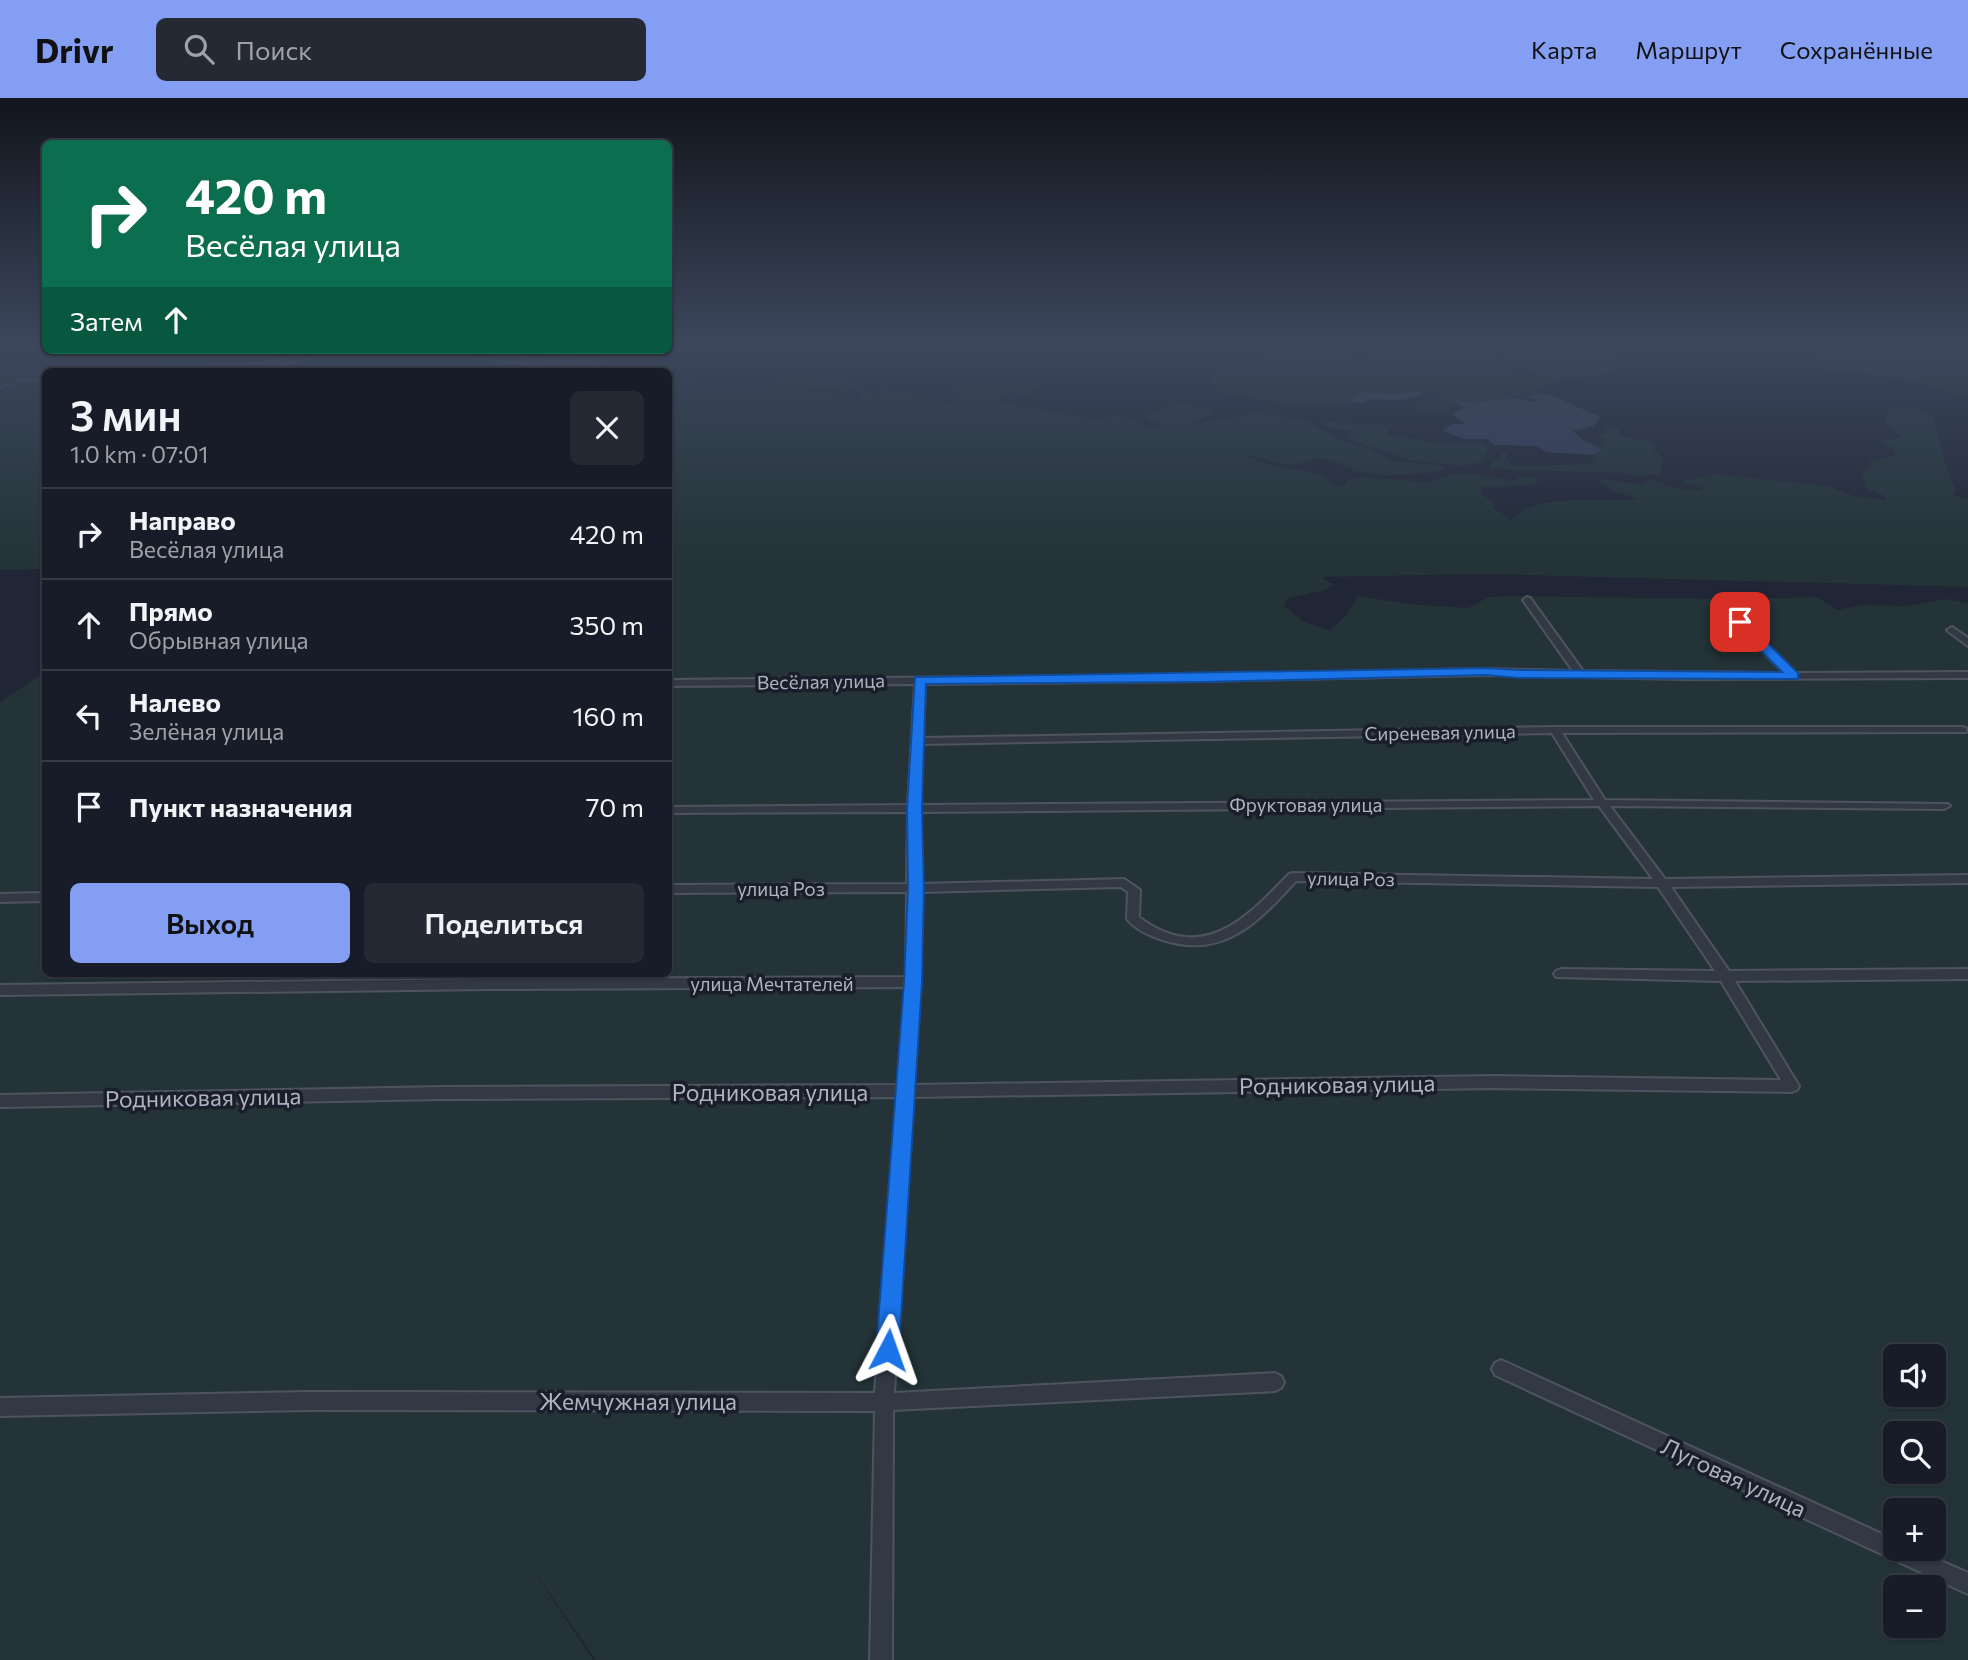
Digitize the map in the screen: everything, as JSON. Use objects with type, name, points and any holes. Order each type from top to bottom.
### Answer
[{"type":"street","points":[[1527,600],[1580,674]]},
{"type":"street","points":[[1722,604],[1793,676]]},
{"type":"street","points":[[1952,630],[1968,643]]},
{"type":"street","name":"Весёлая улица","points":[[672,683],[1218,678],[1486,672],[1968,675]]},
{"type":"street","points":[[881,1660],[884,1402],[913,982],[916,888],[914,808],[920,680]]},
{"type":"street","points":[[1555,730],[1602,803],[1662,883],[1725,976]]},
{"type":"street","name":"Сиреневая улица","points":[[918,741],[1555,730],[1962,730]]},
{"type":"street","name":"Фруктовая улица","points":[[672,810],[1602,803],[1944,806]]},
{"type":"street","name":"улица Роз","points":[[672,889],[916,888],[1124,883],[1134,890],[1133,919],[1144,929],[1170,940],[1211,938],[1235,931],[1293,877],[1662,883],[1968,879]]},
{"type":"street","points":[[0,898],[42,897]]},
{"type":"street","points":[[1561,974],[1968,974]]},
{"type":"street","name":"Родниковая улица","points":[[0,1101],[443,1093],[905,1091],[1493,1082],[1792,1086],[1725,976]]},
{"type":"street","name":"улица Мечтателей","points":[[0,990],[913,982]]},
{"type":"street","name":"Луговая улица","points":[[1502,1369],[1968,1584]]},
{"type":"street","name":"Жемчужная улица","points":[[0,1407],[308,1401],[884,1402],[1275,1382]]},
{"type":"shaded area","points":[[0,419],[42,419],[42,569],[0,570]]},
{"type":"shaded area","points":[[672,419],[1133,419],[1155,430],[1162,424],[1147,419],[1202,419],[1192,425],[1224,419],[1296,419],[1310,422],[1340,440],[1367,448],[1396,462],[1447,468],[1427,473],[1387,475],[1364,473],[1323,459],[1315,458],[1292,465],[1245,456],[1279,467],[1326,477],[1335,487],[1344,486],[1349,479],[1367,477],[1428,483],[1453,474],[1477,474],[1513,481],[1523,477],[1540,480],[1533,485],[1482,487],[1481,493],[1496,505],[1492,507],[1512,520],[1537,505],[1554,502],[1639,499],[1613,491],[1600,482],[1602,479],[1643,485],[1647,480],[1696,490],[1703,488],[1680,482],[1714,474],[1828,486],[1856,497],[1887,500],[1885,496],[1866,488],[1862,472],[1870,468],[1870,461],[1896,455],[1892,448],[1880,442],[1901,437],[1886,425],[1886,419],[1934,419],[1942,454],[1956,492],[1952,495],[1968,500],[1968,587],[1487,574],[1322,577],[1333,585],[1325,590],[1288,598],[1284,606],[1304,622],[1330,631],[1346,615],[1358,596],[1409,604],[1468,608],[1489,597],[1514,596],[1728,599],[1817,597],[1837,610],[1860,605],[1907,606],[1946,599],[1968,603],[1968,1660],[596,1660],[525,1558],[593,1660],[0,1660],[0,702],[42,674],[42,977],[672,977]]},
{"type":"shaded area","points":[[1334,421],[1384,426],[1390,429],[1386,434],[1442,444],[1481,443],[1489,447],[1484,462],[1460,466],[1411,460],[1352,440],[1347,436],[1355,433],[1353,431],[1337,430],[1322,424]]},
{"type":"shaded area","points":[[1607,427],[1659,448],[1651,450],[1662,458],[1660,477],[1647,473],[1648,477],[1621,473],[1489,469],[1492,462],[1500,460],[1501,451],[1507,453],[1506,457],[1513,466],[1587,464],[1595,459],[1593,457],[1605,441],[1599,436],[1606,432]]},
{"type":"water","points":[[1459,419],[1599,419],[1593,426],[1573,431],[1602,449],[1594,455],[1546,452],[1537,446],[1494,445],[1488,439],[1464,439],[1443,431],[1453,424],[1466,424]]},
{"type":"route","points":[[888,1350],[913,982],[916,888],[914,808],[920,680],[1486,672],[1793,676],[1740,622]]}]
